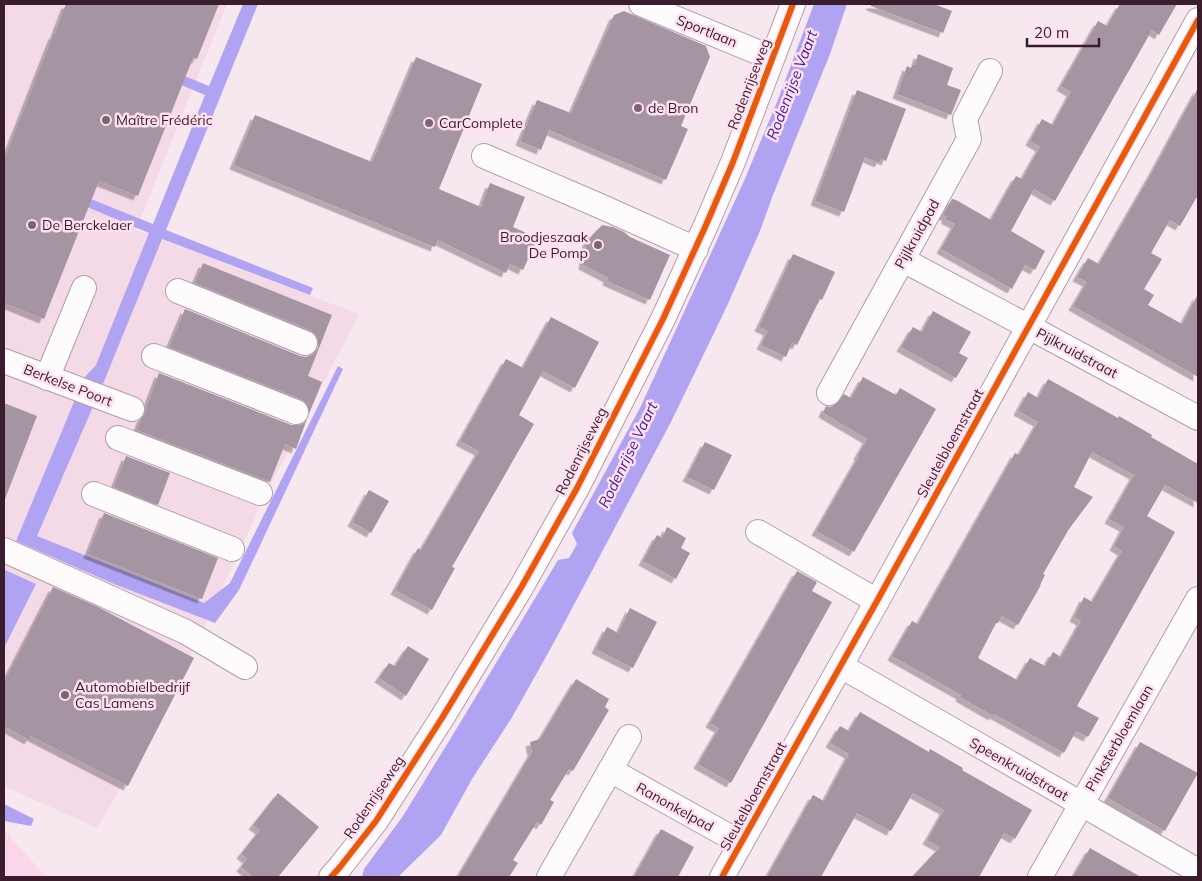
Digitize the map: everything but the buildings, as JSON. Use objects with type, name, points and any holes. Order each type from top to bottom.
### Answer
[{"type":"street","name":"Sportlaan","points":[[641,4],[772,58]]},
{"type":"street","name":"Rodenrijseweg","points":[[331,877],[376,821],[442,718],[522,586],[577,488],[696,249],[733,162],[793,4]]},
{"type":"street","name":"Sleutelbloemstraat","points":[[722,877],[841,666],[1198,20]]},
{"type":"street","name":"Pijlkruidpad","points":[[829,393],[968,139],[965,119],[990,71]]},
{"type":"street","points":[[484,156],[696,249]]},
{"type":"street","name":"Pijlkruidstraat","points":[[903,260],[1198,418]]},
{"type":"street","points":[[47,378],[84,288]]},
{"type":"street","points":[[178,291],[305,342]]},
{"type":"street","points":[[154,356],[296,412]]},
{"type":"street","name":"Berkelse Poort","points":[[4,360],[132,410]]},
{"type":"street","points":[[118,438],[260,493]]},
{"type":"street","points":[[94,494],[232,549]]},
{"type":"street","points":[[758,532],[877,601]]},
{"type":"street","points":[[4,550],[186,632],[245,667]]},
{"type":"street","name":"Pinksterbloemlaan","points":[[1040,877],[1198,599]]},
{"type":"street","name":"Speenkruidstraat","points":[[841,666],[1198,871]]},
{"type":"street","points":[[549,877],[628,737]]},
{"type":"street","name":"Ranonkelpad","points":[[610,770],[740,843]]},
{"type":"shaded area","points":[[4,4],[227,4],[136,230],[359,314],[265,496],[160,721],[97,828],[4,786]]},
{"type":"shaded area","points":[[4,830],[46,877],[4,877]]},
{"type":"water","points":[[243,4],[258,4],[166,230],[313,288],[310,295],[162,239],[105,379],[37,536],[204,603],[230,583],[338,366],[343,369],[239,590],[215,623],[114,584],[16,541],[84,378],[96,365],[149,233],[4,172],[4,164],[153,224],[205,95],[62,35],[64,27],[209,86]]},
{"type":"water","name":"Rodenrijse Vaart","points":[[814,4],[847,4],[830,54],[760,231],[727,306],[671,422],[552,646],[511,719],[472,779],[441,835],[398,877],[362,877],[364,869],[403,816],[558,560],[569,558],[577,544],[572,533],[640,408],[744,181],[777,102]]},
{"type":"water","points":[[5,570],[36,584],[4,648],[4,573]]},
{"type":"water","points":[[4,804],[34,819],[31,826],[4,821]]},
{"type":"cycle path","points":[[331,877],[376,821],[442,718],[522,586],[577,488],[663,319],[706,225],[733,162],[793,4]]},
{"type":"cycle path","points":[[722,877],[1198,20]]},
{"type":"place","name":"de Bron","points":[[638,108]]},
{"type":"place","name":"Maître Frédéric","points":[[106,120]]},
{"type":"place","name":"CarComplete","points":[[429,123]]},
{"type":"place","name":"De Berckelaer","points":[[32,225]]},
{"type":"place","name":"Broodjeszaak De Pomp","points":[[598,245]]},
{"type":"place","name":"Automobielbedrijf Cas Lamens","points":[[65,695]]}]
